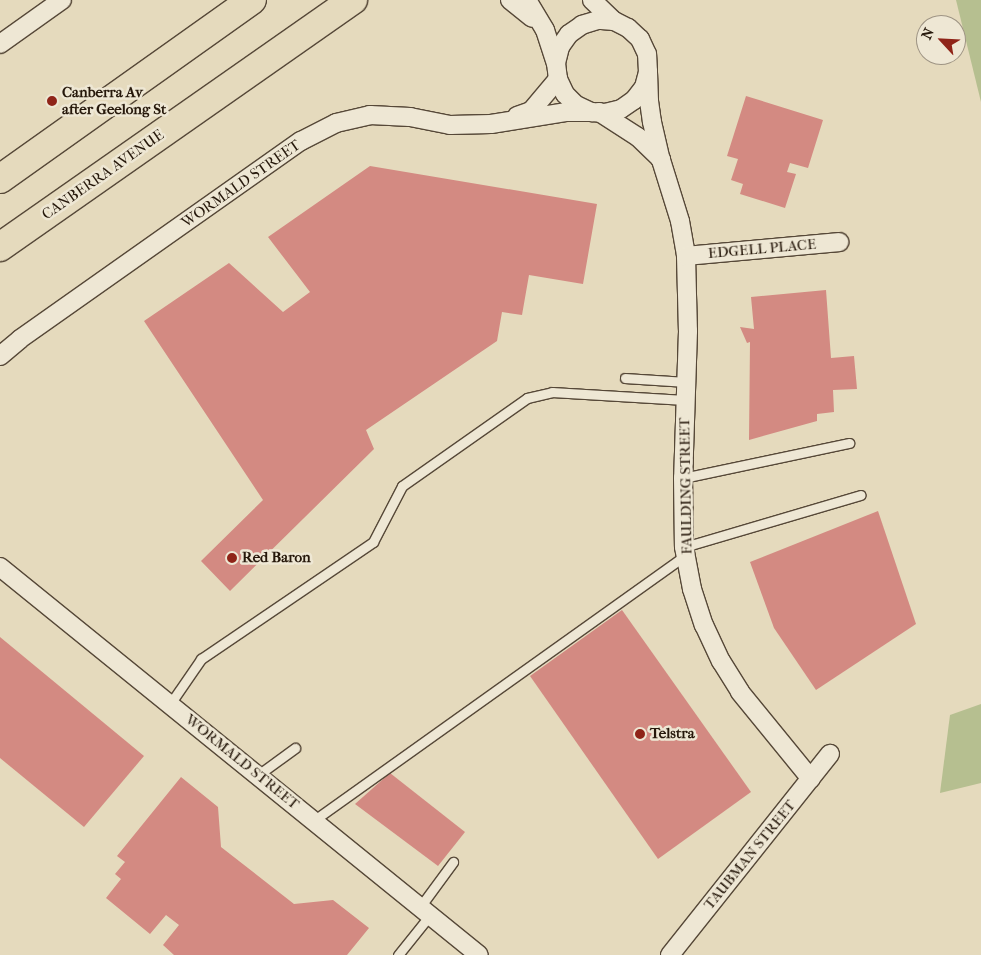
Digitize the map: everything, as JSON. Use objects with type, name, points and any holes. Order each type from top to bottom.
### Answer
[{"type":"highway","points":[[0,179],[252,0]]},
{"type":"highway","name":"CANBERRA AVENUE","points":[[0,247],[353,0]]},
{"type":"street","points":[[0,44],[43,6],[62,0]]},
{"type":"street","points":[[510,0],[545,30]]},
{"type":"street","points":[[527,0],[545,30],[565,94],[576,105],[595,112],[621,109],[634,100],[644,87],[648,72],[647,54],[640,39],[628,28],[614,21],[592,0]]},
{"type":"street","points":[[557,71],[560,47],[569,34],[582,25],[598,20],[614,21]]},
{"type":"street","name":"WORMALD STREET","points":[[491,124],[531,111],[557,71]]},
{"type":"street","name":"FAULDING STREET","points":[[648,72],[649,101],[661,160],[680,221],[686,256],[686,382],[683,478],[685,551],[692,589],[701,616],[721,661],[740,692],[812,779]]},
{"type":"street","name":"WORMALD STREET","points":[[0,356],[20,339],[301,141],[336,123],[370,115],[410,117],[450,124],[491,124],[567,112],[595,112]]},
{"type":"street","name":"FAULDING STREET","points":[[595,112],[638,137],[661,160]]},
{"type":"street","name":"EDGELL PLACE","points":[[686,256],[838,242]]},
{"type":"street","name":"WORMALD STREET","points":[[0,350],[20,339]]},
{"type":"street","name":"WORMALD STREET","points":[[1,569],[479,955]]},
{"type":"street","name":"TAUBMAN STREET","points":[[670,955],[830,754]]},
{"type":"lane","points":[[625,378],[686,382]]},
{"type":"lane","points":[[170,704],[201,659],[373,542],[402,486],[527,398],[552,392],[685,400]]},
{"type":"lane","points":[[683,478],[849,443]]},
{"type":"lane","points":[[314,820],[685,551],[861,495]]},
{"type":"lane","points":[[258,775],[295,748]]},
{"type":"lane","points":[[398,955],[453,862]]},
{"type":"green space","points":[[956,0],[981,0],[981,102],[966,41],[966,15],[960,15]]},
{"type":"green space","points":[[981,704],[981,783],[940,793],[950,715]]},
{"type":"building","points":[[746,96],[823,120],[808,168],[790,163],[787,172],[796,174],[785,208],[740,194],[743,184],[731,180],[738,159],[727,156]]},
{"type":"building","points":[[370,166],[597,204],[583,284],[529,275],[522,315],[502,312],[497,341],[366,430],[374,449],[230,591],[201,561],[263,500],[144,321],[229,263],[283,312],[310,292],[268,237]]},
{"type":"building","points":[[826,290],[831,358],[854,356],[857,389],[833,390],[834,412],[817,414],[817,421],[749,440],[750,342],[747,343],[740,327],[754,329],[751,297]]},
{"type":"building","points":[[878,511],[916,624],[816,690],[774,628],[750,562]]},
{"type":"building","name":"Telstra","points":[[622,610],[751,792],[658,859],[530,676]]},
{"type":"building","points":[[0,637],[144,756],[84,827],[0,758]]},
{"type":"building","points":[[390,773],[465,832],[438,866],[355,804]]},
{"type":"building","points":[[181,777],[218,807],[221,847],[294,904],[333,900],[369,928],[347,955],[174,955],[163,945],[179,925],[166,915],[150,934],[106,898],[121,879],[115,874],[125,862],[117,856]]},
{"type":"place","name":"Canberra Av after Geelong St","points":[[52,101]]},
{"type":"place","name":"Red Baron","points":[[232,558]]},
{"type":"place","name":"Telstra","points":[[640,734]]}]
